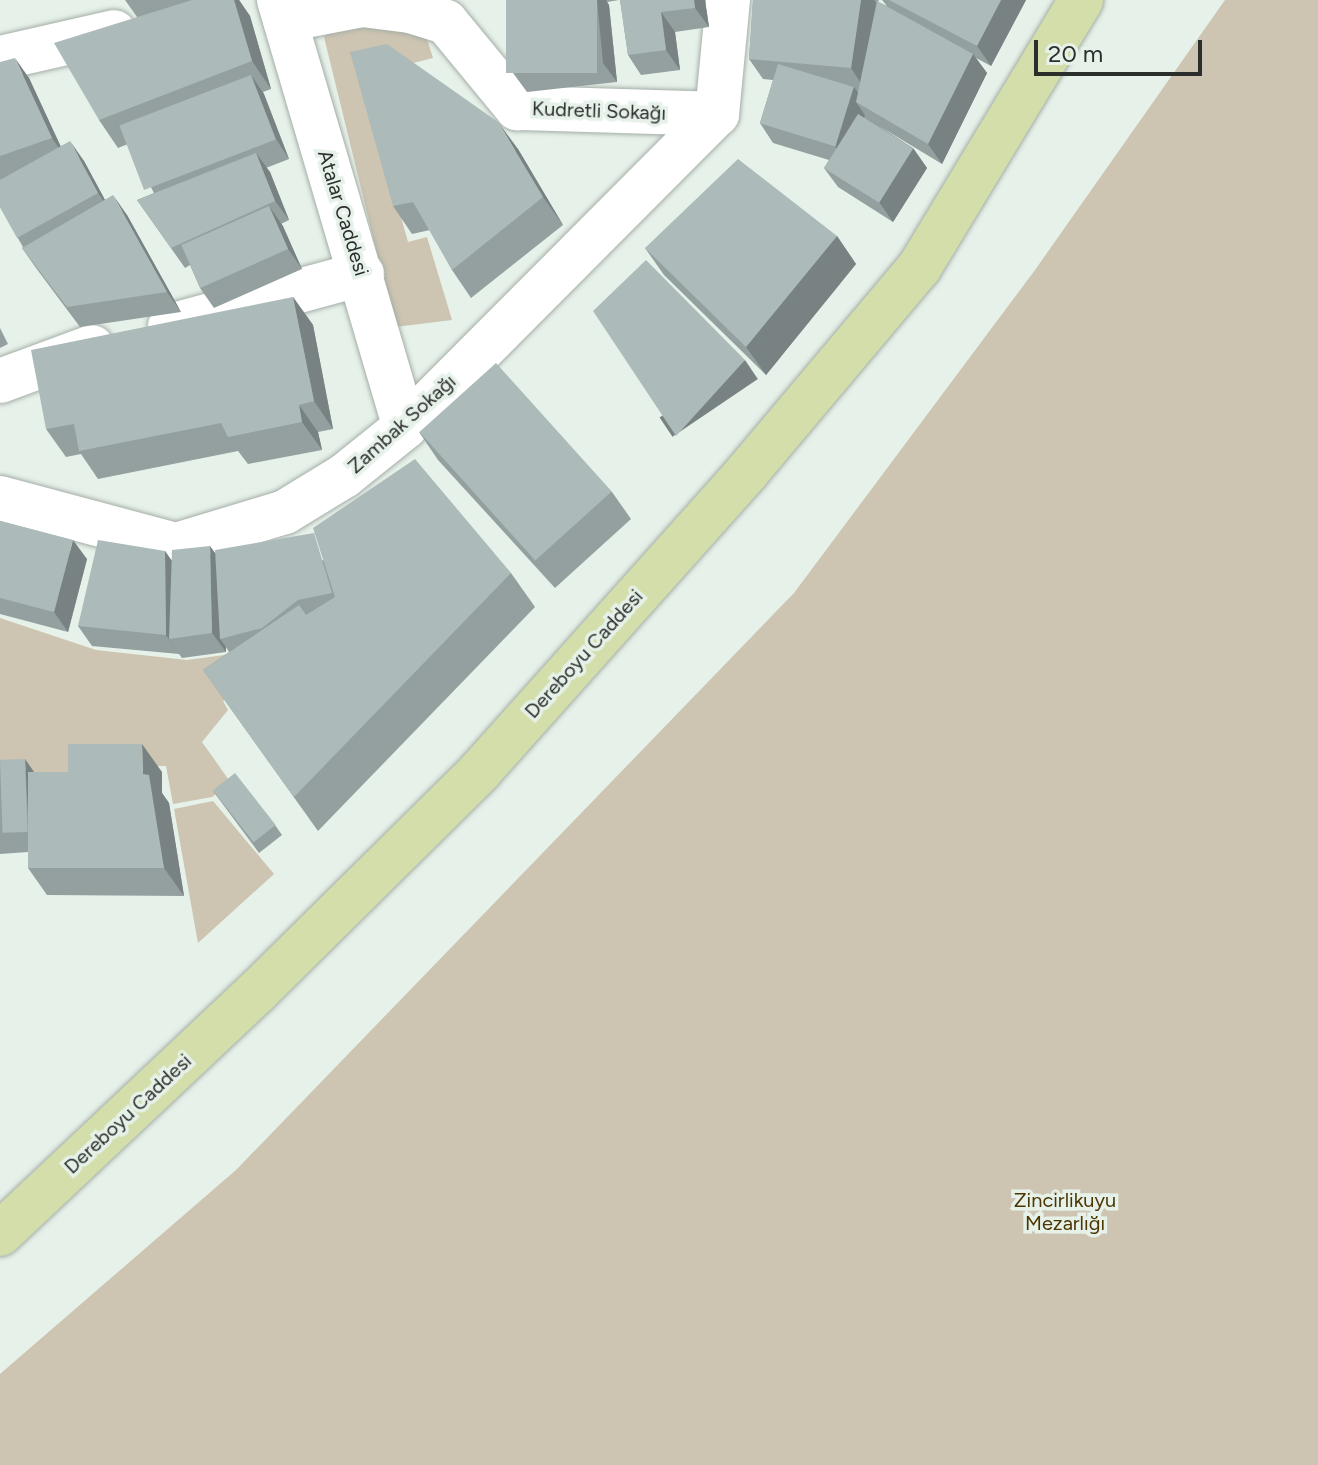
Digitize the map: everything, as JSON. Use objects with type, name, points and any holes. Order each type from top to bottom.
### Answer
[{"type":"main road","name":"Dereboyu Caddesi","points":[[0,1234],[258,991],[480,771],[747,472],[919,268],[1081,0]]},
{"type":"street","points":[[717,114],[728,0]]},
{"type":"street","name":"Kudretli Sokağı","points":[[282,10],[362,5],[410,11],[446,22],[517,108],[717,114]]},
{"type":"street","name":"Atalar Caddesi","points":[[282,10],[405,427]]},
{"type":"street","points":[[0,58],[148,24]]},
{"type":"street","points":[[509,31],[517,108]]},
{"type":"street","name":"Zambak Sokağı","points":[[0,498],[39,511],[176,545],[285,512],[344,476],[405,427],[717,114]]},
{"type":"street","points":[[0,381],[66,354],[362,274]]},
{"type":"green space","name":"Zincirlikuyu Mezarlığı","points":[[1225,0],[1318,0],[1318,1465],[0,1465],[0,1374],[236,1170],[794,593],[1035,270]]},
{"type":"green space","points":[[368,14],[427,39],[433,58],[361,76],[408,242],[427,237],[452,320],[395,327],[324,37],[339,19]]},
{"type":"green space","points":[[0,618],[96,650],[187,660],[292,646],[294,654],[223,701],[228,710],[202,742],[231,783],[212,797],[173,804],[166,766],[83,766],[82,795],[0,774]]},
{"type":"green space","points":[[213,801],[274,874],[198,943],[174,809]]},
{"type":"building","points":[[192,0],[234,0],[252,61],[99,120],[54,43]]},
{"type":"building","points":[[506,0],[597,0],[597,73],[506,73]]},
{"type":"building","points":[[620,0],[694,0],[695,8],[661,12],[666,50],[628,55]]},
{"type":"building","points":[[753,0],[861,0],[851,68],[749,59]]},
{"type":"building","points":[[889,0],[1001,0],[977,46]]},
{"type":"building","points":[[877,1],[973,54],[928,144],[856,102]]},
{"type":"building","points":[[387,44],[498,122],[543,197],[452,270],[413,202],[393,206],[350,52]]},
{"type":"building","points":[[15,58],[52,138],[0,156],[0,62]]},
{"type":"building","points":[[778,64],[854,87],[835,146],[760,123]]},
{"type":"building","points":[[251,75],[276,139],[144,190],[119,126]]},
{"type":"building","points":[[858,114],[913,148],[879,203],[824,168]]},
{"type":"building","points":[[70,141],[98,193],[17,238],[0,207],[0,180]]},
{"type":"building","points":[[256,153],[275,201],[171,248],[137,200]]},
{"type":"building","points":[[738,159],[837,236],[746,347],[645,248]]},
{"type":"building","points":[[113,195],[167,292],[67,307],[22,248]]},
{"type":"building","points":[[269,206],[288,249],[200,288],[181,245]]},
{"type":"building","points":[[646,260],[745,360],[676,436],[593,311]]},
{"type":"building","points":[[293,297],[314,401],[299,405],[302,422],[228,437],[221,423],[79,451],[74,424],[46,429],[31,350]]},
{"type":"building","points":[[496,363],[612,492],[535,560],[419,432]]},
{"type":"building","points":[[415,459],[511,573],[294,797],[203,670],[299,605],[306,615],[335,597],[313,528]]},
{"type":"building","points":[[0,521],[73,540],[54,612],[0,598]]},
{"type":"building","points":[[314,533],[332,593],[298,600],[262,628],[220,639],[215,550]]},
{"type":"building","points":[[98,540],[165,551],[166,635],[78,626]]},
{"type":"building","points":[[210,546],[212,633],[169,639],[172,550]]},
{"type":"building","points":[[68,744],[142,744],[143,774],[149,775],[164,868],[28,868],[28,772],[68,772]]},
{"type":"building","points":[[25,759],[28,832],[3,833],[0,760]]},
{"type":"building","points":[[235,773],[276,825],[254,842],[213,790]]}]
